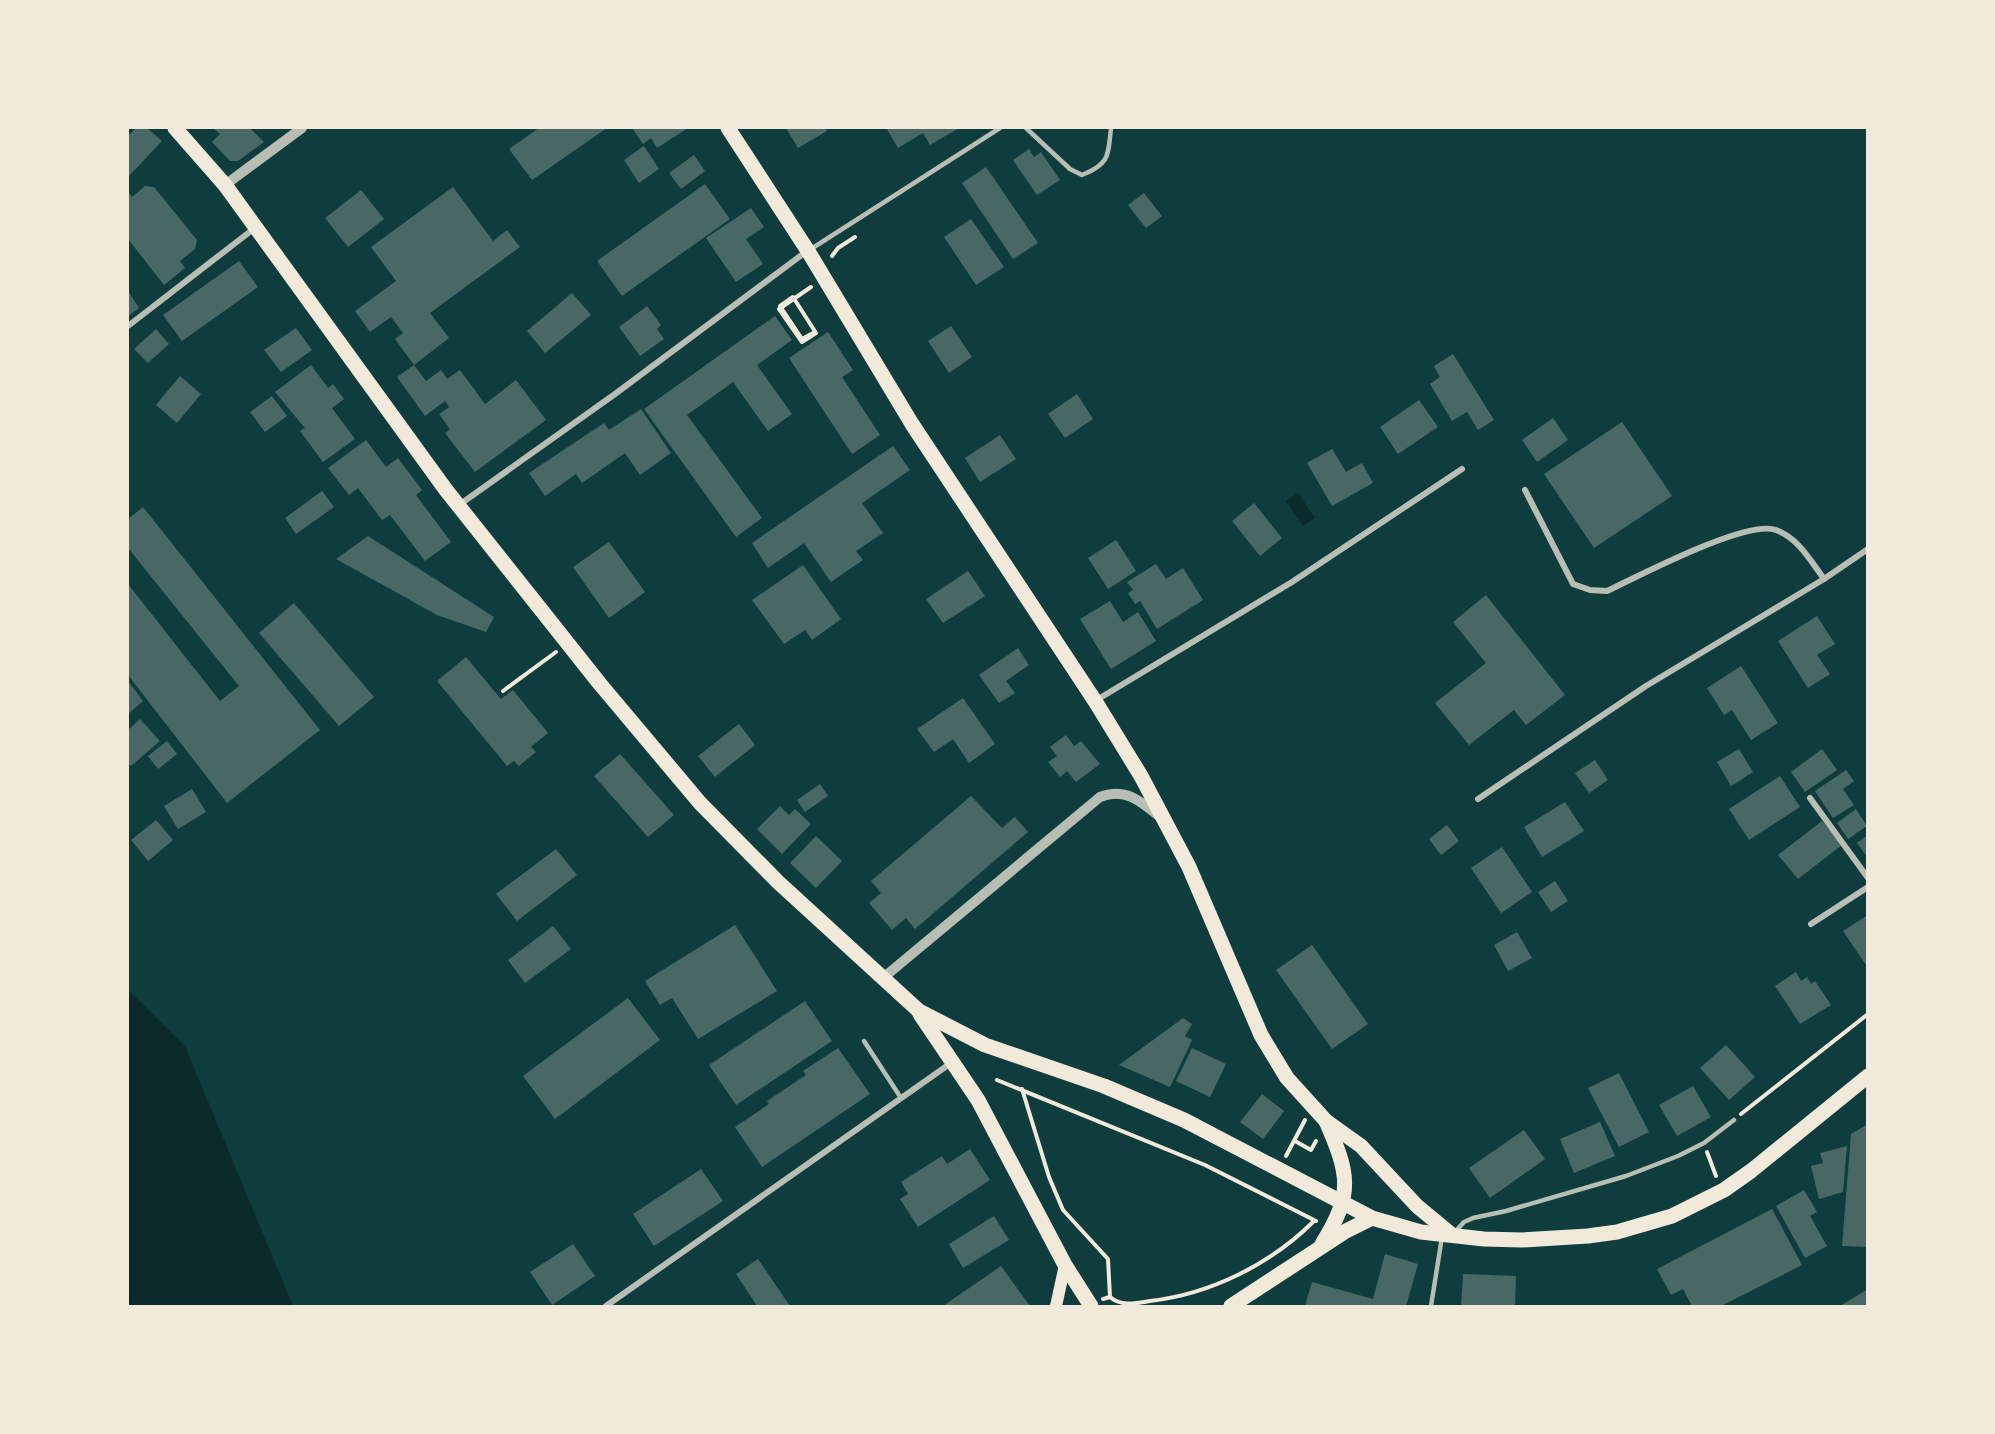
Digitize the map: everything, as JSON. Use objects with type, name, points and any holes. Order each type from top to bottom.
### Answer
[{"type":"main road","points":[[175,128],[225,185],[459,505],[700,803],[778,882],[919,1011],[985,1045],[1153,1106],[1372,1218],[1413,1230],[1484,1239],[1563,1239],[1617,1232],[1672,1216],[1724,1190],[1751,1171],[1868,1076]]},
{"type":"main road","points":[[728,128],[808,251],[933,457],[1095,701],[1167,823],[1261,1035],[1287,1078],[1326,1121],[1361,1146],[1447,1235]]},
{"type":"main road","points":[[919,1011],[978,1100],[1065,1266],[1089,1304]]},
{"type":"main road","points":[[1317,1251],[1335,1224],[1347,1187],[1340,1153],[1326,1121]]},
{"type":"main road","points":[[1231,1306],[1346,1231],[1372,1218]]},
{"type":"main road","points":[[1056,1306],[1065,1266]]},
{"type":"street","points":[[225,185],[302,128]]},
{"type":"street","points":[[128,326],[256,227]]},
{"type":"street","points":[[459,505],[615,394],[808,251]]},
{"type":"street","points":[[1095,701],[1292,582],[1462,469]]},
{"type":"street","points":[[1525,490],[1573,584],[1590,591],[1607,591],[1736,534],[1773,529],[1800,545],[1824,579]]},
{"type":"street","points":[[1478,799],[1646,686],[1824,579],[1868,549]]},
{"type":"street","points":[[883,978],[1100,797],[1112,792],[1132,796],[1167,823]]},
{"type":"street","points":[[1810,798],[1868,878]]},
{"type":"street","points":[[1811,924],[1868,887]]},
{"type":"street","points":[[606,1306],[951,1062]]},
{"type":"lane","points":[[808,251],[1000,128]]},
{"type":"lane","points":[[1026,128],[1070,169],[1082,175],[1103,164],[1108,154],[1111,128]]},
{"type":"lane","points":[[864,1041],[901,1098]]},
{"type":"lane","points":[[1431,1306],[1447,1235],[1464,1222],[1626,1176],[1704,1143],[1734,1120]]},
{"type":"path","points":[[814,333],[802,342],[779,309],[824,278]]},
{"type":"path","points":[[793,297],[814,333],[802,339],[780,306],[793,297]]},
{"type":"path","points":[[503,691],[569,643]]},
{"type":"path","points":[[1734,1120],[1868,1014]]},
{"type":"path","points":[[997,1080],[1205,1165],[1315,1221],[1335,1224]]},
{"type":"path","points":[[1022,1089],[1049,1177],[1063,1210],[1107,1259],[1110,1298]]},
{"type":"path","points":[[1279,1170],[1312,1107]]},
{"type":"path","points":[[1295,1141],[1311,1150],[1326,1121]]},
{"type":"path","points":[[1704,1143],[1716,1177]]},
{"type":"path","points":[[1089,1304],[1110,1298],[1116,1302],[1128,1304],[1171,1299],[1199,1292],[1270,1256],[1296,1240],[1315,1221]]},
{"type":"water","points":[[1298,493],[1315,518],[1303,526],[1286,501]]},
{"type":"water","points":[[128,990],[185,1046],[293,1306],[128,1306]]},
{"type":"building","points":[[136,128],[147,128],[162,141],[128,177],[128,136]]},
{"type":"building","points":[[213,128],[250,128],[264,142],[238,161],[230,161],[212,142],[220,134]]},
{"type":"building","points":[[539,128],[607,128],[532,180],[509,149]]},
{"type":"building","points":[[632,128],[688,128],[657,148],[651,138],[643,144]]},
{"type":"building","points":[[786,128],[825,128],[827,131],[798,148]]},
{"type":"building","points":[[888,128],[959,128],[930,145],[923,133],[898,148]]},
{"type":"building","points":[[644,146],[659,169],[639,183],[624,160]]},
{"type":"building","points":[[1029,149],[1034,157],[1041,152],[1060,180],[1037,195],[1013,160]]},
{"type":"building","points":[[694,155],[705,171],[681,189],[669,173]]},
{"type":"building","points":[[986,167],[1038,243],[1013,259],[962,183]]},
{"type":"building","points":[[705,184],[730,219],[622,296],[597,261]]},
{"type":"building","points":[[145,186],[154,187],[197,240],[195,249],[180,261],[185,268],[164,285],[128,239],[128,191],[132,197]]},
{"type":"building","points":[[453,187],[493,241],[507,230],[520,247],[430,313],[449,338],[414,365],[395,339],[403,333],[391,317],[370,332],[355,311],[396,281],[371,247]]},
{"type":"building","points":[[361,190],[384,219],[348,247],[325,218]]},
{"type":"building","points":[[1144,193],[1162,216],[1146,228],[1128,205]]},
{"type":"building","points":[[751,208],[764,227],[746,239],[763,264],[736,282],[706,238]]},
{"type":"building","points":[[971,219],[1004,267],[976,285],[944,237]]},
{"type":"building","points":[[239,261],[258,287],[182,341],[163,315]]},
{"type":"building","points":[[128,291],[139,308],[128,316]]},
{"type":"building","points":[[572,293],[591,315],[545,353],[527,331]]},
{"type":"building","points":[[647,306],[661,325],[657,329],[664,339],[640,356],[619,327]]},
{"type":"building","points":[[775,316],[792,340],[757,365],[792,414],[768,431],[733,382],[687,415],[762,518],[736,537],[644,409]]},
{"type":"building","points":[[951,326],[972,357],[949,373],[928,341]]},
{"type":"building","points":[[296,328],[312,350],[281,372],[264,350]]},
{"type":"building","points":[[156,329],[169,344],[148,363],[134,349]]},
{"type":"building","points":[[828,332],[853,370],[842,377],[880,435],[852,454],[789,358]]},
{"type":"building","points":[[1453,354],[1494,420],[1478,430],[1467,412],[1452,421],[1430,384],[1440,377],[1434,366]]},
{"type":"building","points":[[311,365],[328,388],[333,384],[344,399],[332,408],[355,439],[323,462],[300,431],[305,428],[275,392]]},
{"type":"building","points":[[414,365],[426,381],[441,370],[447,379],[460,370],[485,404],[516,380],[546,420],[475,472],[445,433],[450,429],[439,414],[449,407],[445,401],[425,416],[397,377]]},
{"type":"building","points":[[180,376],[201,394],[177,423],[156,405]]},
{"type":"building","points":[[1077,394],[1093,419],[1065,438],[1048,414]]},
{"type":"building","points":[[272,396],[287,416],[265,432],[250,412]]},
{"type":"building","points":[[1419,400],[1438,427],[1398,454],[1380,427]]},
{"type":"building","points":[[641,409],[671,453],[640,475],[625,453],[582,483],[576,474],[545,496],[529,473],[604,423],[609,430]]},
{"type":"building","points":[[1553,418],[1568,440],[1537,462],[1522,440]]},
{"type":"building","points":[[1622,422],[1672,496],[1594,548],[1544,474]]},
{"type":"building","points":[[1000,435],[1016,459],[980,482],[965,458]]},
{"type":"building","points":[[366,440],[386,467],[398,458],[422,490],[416,495],[451,542],[425,561],[390,515],[382,520],[358,488],[349,495],[328,468]]},
{"type":"building","points":[[893,446],[910,470],[862,503],[883,533],[856,551],[863,560],[831,582],[804,543],[768,568],[752,543]]},
{"type":"building","points":[[1332,449],[1346,472],[1362,463],[1373,483],[1332,506],[1307,463]]},
{"type":"building","points":[[322,491],[334,507],[296,534],[285,518]]},
{"type":"building","points":[[1254,503],[1282,538],[1260,556],[1232,521]]},
{"type":"building","points":[[143,507],[320,730],[227,803],[128,675],[128,584],[220,701],[239,686],[128,548],[128,519]]},
{"type":"building","points":[[368,536],[494,617],[486,632],[437,615],[336,559]]},
{"type":"building","points":[[1116,540],[1136,571],[1108,589],[1088,558]]},
{"type":"building","points":[[609,542],[645,592],[609,618],[573,567]]},
{"type":"building","points":[[1156,564],[1166,579],[1183,568],[1203,600],[1157,629],[1140,601],[1135,604],[1128,593],[1133,590],[1127,582]]},
{"type":"building","points":[[803,565],[841,619],[812,640],[805,630],[784,644],[752,600]]},
{"type":"building","points":[[968,571],[985,596],[943,623],[926,599]]},
{"type":"building","points":[[1486,595],[1565,695],[1526,725],[1514,710],[1469,745],[1435,703],[1486,663],[1453,622]]},
{"type":"building","points":[[1110,601],[1123,622],[1138,612],[1156,641],[1111,669],[1080,619]]},
{"type":"building","points":[[294,603],[374,697],[339,726],[259,633]]},
{"type":"building","points":[[1817,616],[1835,644],[1817,655],[1830,674],[1808,688],[1778,641]]},
{"type":"building","points":[[1018,648],[1029,665],[1006,681],[1015,693],[999,703],[979,675]]},
{"type":"building","points":[[466,657],[501,699],[513,690],[548,733],[531,747],[536,752],[519,766],[514,761],[507,766],[437,681]]},
{"type":"building","points":[[1741,666],[1778,723],[1751,740],[1732,710],[1724,715],[1707,688]]},
{"type":"building","points":[[128,681],[143,701],[128,714]]},
{"type":"building","points":[[963,698],[995,744],[969,763],[953,739],[934,752],[917,729]]},
{"type":"building","points":[[140,719],[160,741],[131,766],[128,763],[128,730]]},
{"type":"building","points":[[739,724],[755,745],[715,777],[698,756]]},
{"type":"building","points":[[1066,735],[1074,746],[1081,741],[1100,764],[1076,782],[1067,771],[1060,777],[1048,762],[1057,756],[1050,747]]},
{"type":"building","points":[[167,741],[177,754],[158,769],[148,756]]},
{"type":"building","points":[[1739,749],[1753,772],[1731,786],[1717,762]]},
{"type":"building","points":[[1822,749],[1837,770],[1805,792],[1791,772]]},
{"type":"building","points":[[620,754],[674,815],[648,837],[594,776]]},
{"type":"building","points":[[1595,760],[1608,780],[1589,793],[1575,773]]},
{"type":"building","points":[[1846,770],[1854,781],[1843,789],[1854,805],[1833,818],[1815,791]]},
{"type":"building","points":[[1780,776],[1800,807],[1749,840],[1729,809]]},
{"type":"building","points":[[820,784],[828,796],[805,812],[797,800]]},
{"type":"building","points":[[192,789],[206,812],[178,829],[164,806]]},
{"type":"building","points":[[971,796],[1002,828],[1015,817],[1028,832],[915,929],[906,918],[892,930],[869,903],[881,893],[871,881]]},
{"type":"building","points":[[1565,802],[1584,831],[1542,857],[1524,827]]},
{"type":"building","points":[[780,806],[789,815],[795,809],[811,824],[782,854],[757,829]]},
{"type":"building","points":[[1856,809],[1867,826],[1848,839],[1837,823]]},
{"type":"building","points":[[156,820],[173,840],[148,861],[131,840]]},
{"type":"building","points":[[1822,821],[1842,845],[1798,879],[1778,855]]},
{"type":"building","points":[[1447,825],[1459,841],[1441,855],[1429,839]]},
{"type":"building","points":[[1868,835],[1868,858],[1857,843]]},
{"type":"building","points":[[816,836],[842,861],[816,888],[790,863]]},
{"type":"building","points":[[1502,847],[1532,892],[1501,913],[1471,868]]},
{"type":"building","points":[[556,849],[577,875],[517,921],[496,894]]},
{"type":"building","points":[[1555,881],[1568,901],[1551,912],[1538,892]]},
{"type":"building","points":[[1868,915],[1868,968],[1843,931]]},
{"type":"building","points":[[735,925],[777,991],[698,1039],[672,998],[660,1005],[645,981]]},
{"type":"building","points":[[553,926],[571,949],[525,983],[508,960]]},
{"type":"building","points":[[1517,932],[1532,958],[1508,971],[1494,945]]},
{"type":"building","points":[[1312,945],[1368,1024],[1332,1049],[1276,970]]},
{"type":"building","points":[[1796,972],[1801,981],[1807,977],[1811,984],[1815,981],[1831,1005],[1800,1024],[1775,986]]},
{"type":"building","points":[[628,998],[660,1040],[555,1119],[523,1076]]},
{"type":"building","points":[[805,1001],[832,1041],[736,1105],[709,1065]]},
{"type":"building","points":[[1183,1018],[1192,1024],[1185,1036],[1192,1040],[1170,1087],[1119,1065]]},
{"type":"building","points":[[1726,1045],[1755,1077],[1729,1100],[1700,1068]]},
{"type":"building","points":[[838,1048],[870,1094],[762,1167],[735,1127],[769,1104],[767,1101],[806,1075],[803,1071]]},
{"type":"building","points":[[1192,1048],[1226,1064],[1210,1097],[1176,1081]]},
{"type":"building","points":[[1619,1073],[1649,1132],[1619,1147],[1588,1088]]},
{"type":"building","points":[[1693,1086],[1711,1117],[1677,1136],[1659,1105]]},
{"type":"building","points":[[1262,1094],[1284,1111],[1263,1139],[1240,1122]]},
{"type":"building","points":[[1600,1122],[1615,1156],[1574,1173],[1560,1139]]},
{"type":"building","points":[[1868,1124],[1868,1247],[1842,1246],[1851,1134]]},
{"type":"building","points":[[1524,1130],[1545,1159],[1490,1198],[1469,1168]]},
{"type":"building","points":[[1847,1146],[1843,1192],[1819,1199],[1811,1166],[1823,1163],[1820,1153]]},
{"type":"building","points":[[970,1149],[990,1180],[918,1227],[900,1199],[908,1194],[901,1182],[942,1156],[947,1164]]},
{"type":"building","points":[[701,1169],[723,1201],[654,1246],[633,1214]]},
{"type":"building","points":[[1804,1190],[1817,1212],[1810,1216],[1827,1246],[1805,1258],[1776,1206]]},
{"type":"building","points":[[1772,1209],[1802,1265],[1721,1306],[1692,1306],[1683,1289],[1671,1295],[1657,1269]]},
{"type":"building","points":[[994,1216],[1009,1240],[963,1268],[949,1244]]},
{"type":"building","points":[[573,1244],[595,1276],[552,1305],[530,1272]]},
{"type":"building","points":[[1385,1254],[1418,1264],[1406,1306],[1305,1306],[1312,1282],[1373,1299]]},
{"type":"building","points":[[758,1259],[790,1306],[757,1306],[736,1274]]},
{"type":"building","points":[[1001,1266],[1030,1306],[943,1306]]},
{"type":"building","points":[[1463,1274],[1516,1276],[1515,1306],[1461,1306]]},
{"type":"building","points":[[1868,1289],[1868,1306],[1840,1306]]}]
